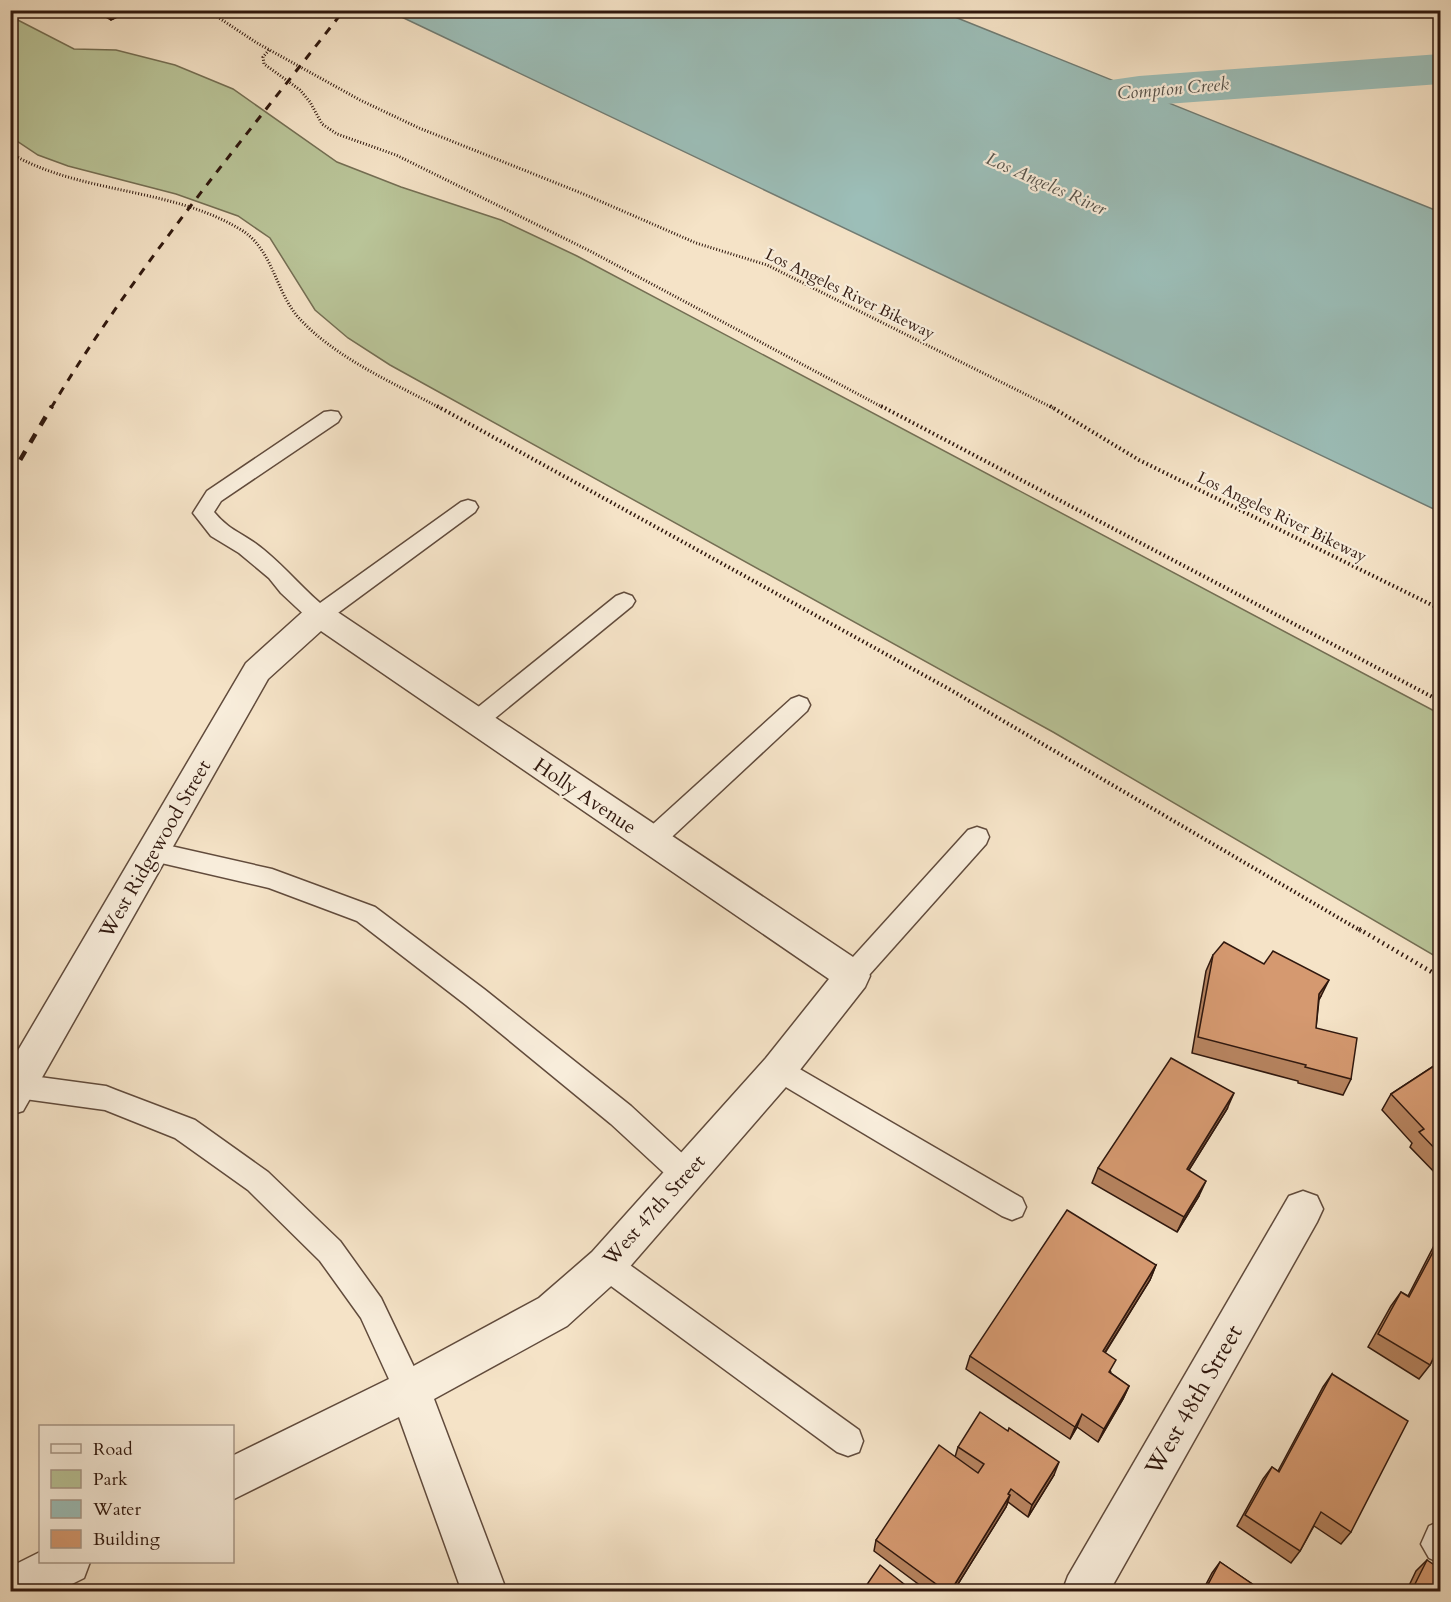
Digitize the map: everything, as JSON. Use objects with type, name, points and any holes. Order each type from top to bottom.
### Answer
[{"type":"street","name":"Holly Avenue","points":[[320,615],[852,976]]},
{"type":"street","name":"West Ridgewood Street","points":[[13,1090],[257,671],[320,615]]},
{"type":"street","name":"West 47th Street","points":[[234,1478],[410,1390],[553,1312],[606,1265],[779,1069],[852,976]]},
{"type":"street","name":"West 48th Street","points":[[1084,1592],[1303,1209]]},
{"type":"street","points":[[410,1390],[485,1592]]},
{"type":"street","points":[[10,1591],[66,1563]]},
{"type":"lane","points":[[331,417],[214,496],[203,513],[218,531],[247,548],[277,573],[289,588],[320,615],[468,507]]},
{"type":"lane","points":[[475,722],[624,601]]},
{"type":"lane","points":[[651,841],[799,705]]},
{"type":"lane","points":[[852,976],[977,837]]},
{"type":"lane","points":[[153,852],[272,879],[366,914],[475,997],[621,1115],[686,1175]]},
{"type":"lane","points":[[779,1069],[1012,1207]]},
{"type":"lane","points":[[13,1090],[105,1098],[185,1129],[258,1181],[330,1251],[371,1308],[410,1390]]},
{"type":"lane","points":[[606,1265],[848,1441]]},
{"type":"path","name":"Los Angeles River Bikeway","points":[[207,10],[269,50],[360,100],[419,128],[586,195],[696,243],[767,266],[1055,409],[1139,460],[1440,609]]},
{"type":"path","points":[[269,50],[263,57],[264,64],[300,90],[310,102],[322,124],[337,134],[396,155],[590,251],[1186,569],[1440,701]]},
{"type":"path","points":[[10,153],[55,174],[175,202],[211,213],[243,230],[261,246],[272,264],[287,302],[304,323],[351,359],[949,689],[1440,977]]},
{"type":"green space","points":[[10,16],[74,49],[116,50],[175,65],[233,89],[337,162],[401,187],[501,220],[577,256],[1440,714],[1440,959],[1053,732],[390,365],[348,338],[315,310],[270,238],[238,216],[176,194],[68,166],[38,155],[11,137]]},
{"type":"water","name":"Los Angeles River","points":[[389,11],[940,11],[1440,212],[1440,512]]},
{"type":"building","points":[[1224,942],[1264,964],[1273,951],[1329,980],[1319,994],[1316,1028],[1357,1038],[1351,1079],[1198,1037],[1213,955]]},
{"type":"building","points":[[1171,1058],[1234,1093],[1187,1169],[1206,1181],[1184,1217],[1098,1168]]},
{"type":"building","points":[[1440,1062],[1440,1154],[1419,1132],[1424,1129],[1391,1094]]},
{"type":"building","points":[[1067,1210],[1156,1265],[1103,1351],[1116,1360],[1109,1372],[1129,1386],[1104,1429],[1082,1414],[1075,1427],[970,1356]]},
{"type":"building","points":[[1440,1239],[1440,1344],[1430,1365],[1378,1334],[1401,1292],[1409,1297]]},
{"type":"building","points":[[1332,1374],[1408,1421],[1351,1532],[1321,1512],[1300,1551],[1245,1515],[1272,1467],[1279,1472]]},
{"type":"building","points":[[980,1412],[1008,1431],[1009,1428],[1059,1462],[1032,1505],[1011,1489],[1008,1494],[1010,1495],[950,1592],[947,1592],[876,1540],[939,1445],[978,1473],[984,1464],[958,1447]]},
{"type":"building","points":[[1427,1560],[1440,1569],[1440,1592],[1411,1592]]},
{"type":"building","points":[[1220,1562],[1264,1592],[1204,1592]]},
{"type":"building","points":[[880,1565],[914,1592],[862,1592]]},
{"type":"waterway","name":"Compton Creek","points":[[1039,104],[1139,91],[1440,69]]},
{"type":"railway","points":[[51,408],[154,254],[344,10]]},
{"type":"railway","points":[[10,477],[52,406]]}]
